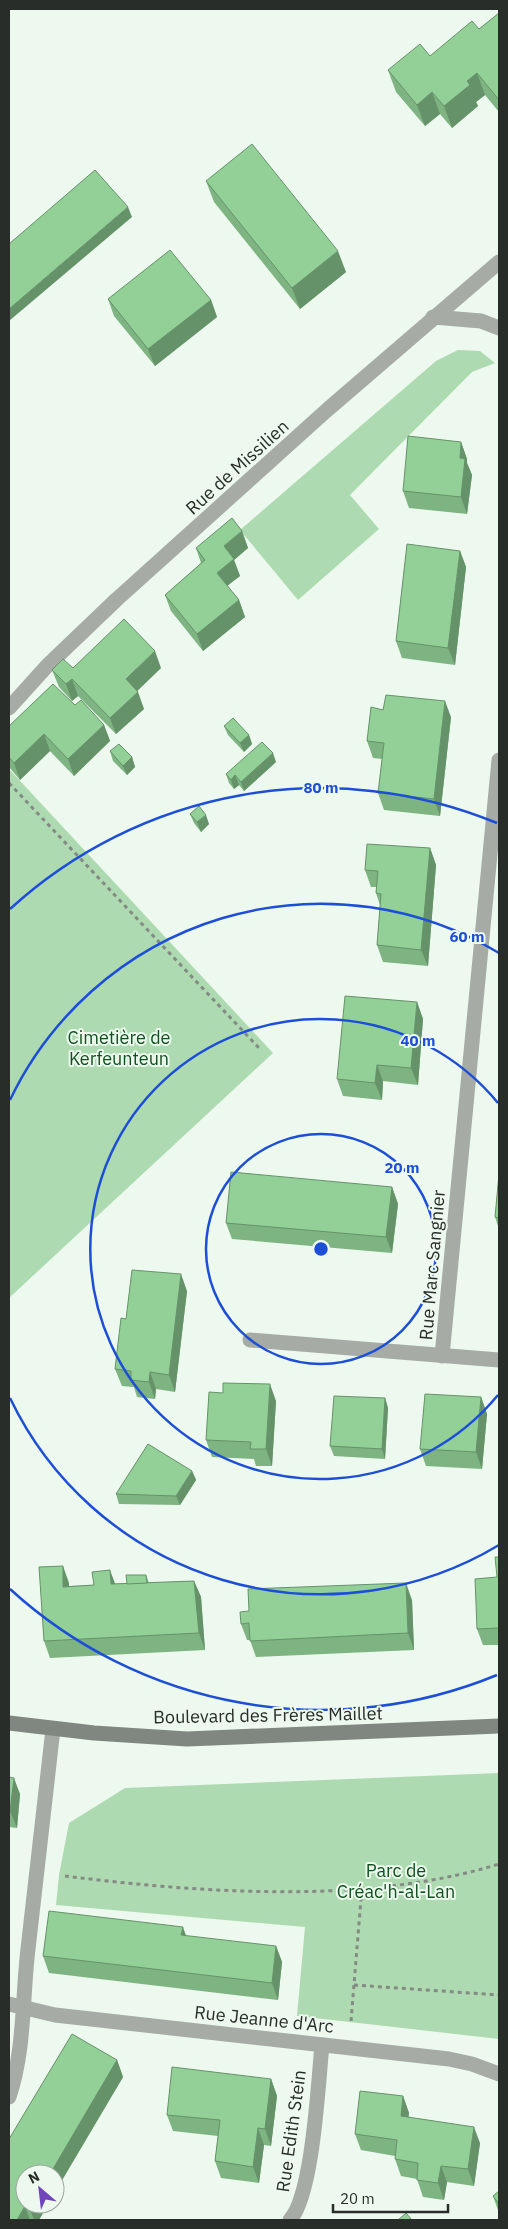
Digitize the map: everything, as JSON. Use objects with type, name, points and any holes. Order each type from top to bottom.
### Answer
[{"type":"street","name":"Rue de Missilien","points":[[9,708],[47,666],[116,600],[433,317],[499,262]]},
{"type":"street","points":[[433,317],[481,322],[499,328]]},
{"type":"street","name":"Rue Marc Sangnier","points":[[442,1356],[499,760]]},
{"type":"street","points":[[250,1340],[499,1360]]},
{"type":"street","name":"Boulevard des Frères Maillet","points":[[9,1723],[53,1729],[187,1739],[499,1726]]},
{"type":"street","points":[[9,2097],[16,2075],[16,2006],[37,1872],[53,1729]]},
{"type":"street","name":"Rue Jeanne d'Arc","points":[[16,2006],[55,2015],[449,2059],[472,2064],[499,2074]]},
{"type":"street","name":"Rue Edith Stein","points":[[290,2220],[299,2207],[306,2184],[322,2045]]},
{"type":"path","points":[[9,783],[259,1048]]},
{"type":"path","points":[[37,1872],[147,1885],[292,1891],[438,1880],[499,1864]]},
{"type":"path","points":[[349,2048],[362,1887]]},
{"type":"path","points":[[354,1985],[499,1995]]},
{"type":"green space","points":[[458,350],[480,351],[495,363],[472,372],[350,495],[379,529],[298,600],[240,530],[436,361]]},
{"type":"green space","name":"Cimetière de Kerfeunteun","points":[[9,769],[273,1053],[9,1298]]},
{"type":"green space","name":"Parc de Créac'h-al-Lan","points":[[499,1773],[499,2039],[297,2016],[305,1927],[56,1905],[59,1875],[69,1823],[125,1788]]},
{"type":"building","points":[[499,13],[499,100],[477,73],[467,81],[470,85],[444,106],[432,92],[417,105],[388,70],[420,44],[430,56],[472,21],[479,29]]},
{"type":"building","points":[[252,144],[338,251],[292,288],[206,181]]},
{"type":"building","points":[[95,170],[128,207],[9,309],[9,244]]},
{"type":"building","points":[[170,250],[211,300],[148,349],[108,299]]},
{"type":"building","points":[[408,436],[461,442],[460,458],[465,459],[461,497],[403,491]]},
{"type":"building","points":[[232,518],[242,531],[224,546],[234,559],[217,573],[239,600],[197,634],[165,595],[205,560],[196,548]]},
{"type":"building","points":[[407,544],[460,551],[448,648],[396,641]]},
{"type":"building","points":[[124,619],[155,651],[126,679],[138,692],[110,718],[72,679],[66,684],[52,670],[63,659],[73,668]]},
{"type":"building","points":[[53,684],[75,705],[81,700],[104,725],[68,759],[44,734],[14,763],[9,757],[9,726]]},
{"type":"building","points":[[386,695],[445,701],[434,799],[378,793],[384,743],[367,741],[371,707],[383,710]]},
{"type":"building","points":[[233,718],[249,735],[240,743],[224,726]]},
{"type":"building","points":[[262,742],[273,753],[241,782],[235,775],[231,780],[226,774]]},
{"type":"building","points":[[119,744],[132,757],[123,766],[110,751]]},
{"type":"building","points":[[199,806],[206,815],[197,822],[190,814]]},
{"type":"building","points":[[367,844],[430,848],[421,950],[377,945],[381,894],[376,893],[378,871],[365,870]]},
{"type":"building","points":[[345,996],[417,1002],[411,1068],[377,1065],[375,1083],[337,1079]]},
{"type":"building","points":[[231,1172],[392,1187],[386,1237],[226,1223]]},
{"type":"building","points":[[499,1174],[499,1218],[495,1217]]},
{"type":"building","points":[[132,1270],[181,1274],[169,1375],[150,1372],[149,1382],[131,1380],[131,1371],[115,1369],[121,1318],[126,1319]]},
{"type":"building","points":[[223,1383],[270,1384],[266,1449],[250,1449],[251,1442],[206,1440],[209,1392],[223,1393]]},
{"type":"building","points":[[425,1394],[481,1397],[476,1452],[420,1449]]},
{"type":"building","points":[[334,1396],[385,1398],[382,1449],[330,1446]]},
{"type":"building","points":[[148,1444],[192,1471],[176,1496],[116,1494]]},
{"type":"building","points":[[495,1557],[499,1557],[499,1628],[477,1629],[475,1579],[497,1577]]},
{"type":"building","points":[[63,1566],[63,1587],[94,1585],[92,1572],[110,1570],[111,1584],[194,1581],[199,1633],[44,1641],[39,1567]]},
{"type":"building","points":[[126,1575],[146,1575],[147,1583],[127,1584]]},
{"type":"building","points":[[406,1583],[408,1633],[250,1641],[249,1623],[241,1624],[240,1612],[249,1611],[248,1589]]},
{"type":"building","points":[[9,1777],[14,1778],[10,1811],[9,1811]]},
{"type":"building","points":[[49,1911],[183,1927],[181,1935],[276,1946],[272,1983],[43,1956]]},
{"type":"building","points":[[72,2034],[117,2060],[56,2164],[15,2164],[15,2214],[20,2214],[17,2220],[9,2220],[9,2139]]},
{"type":"building","points":[[172,2067],[271,2079],[265,2129],[258,2128],[253,2167],[215,2161],[220,2120],[167,2115]]},
{"type":"building","points":[[360,2091],[403,2096],[401,2116],[474,2127],[468,2169],[441,2166],[438,2183],[417,2180],[418,2163],[395,2159],[397,2140],[355,2134]]},
{"type":"building","points":[[499,2191],[499,2204],[493,2196]]},
{"type":"building","points":[[406,2213],[412,2220],[398,2220]]}]
